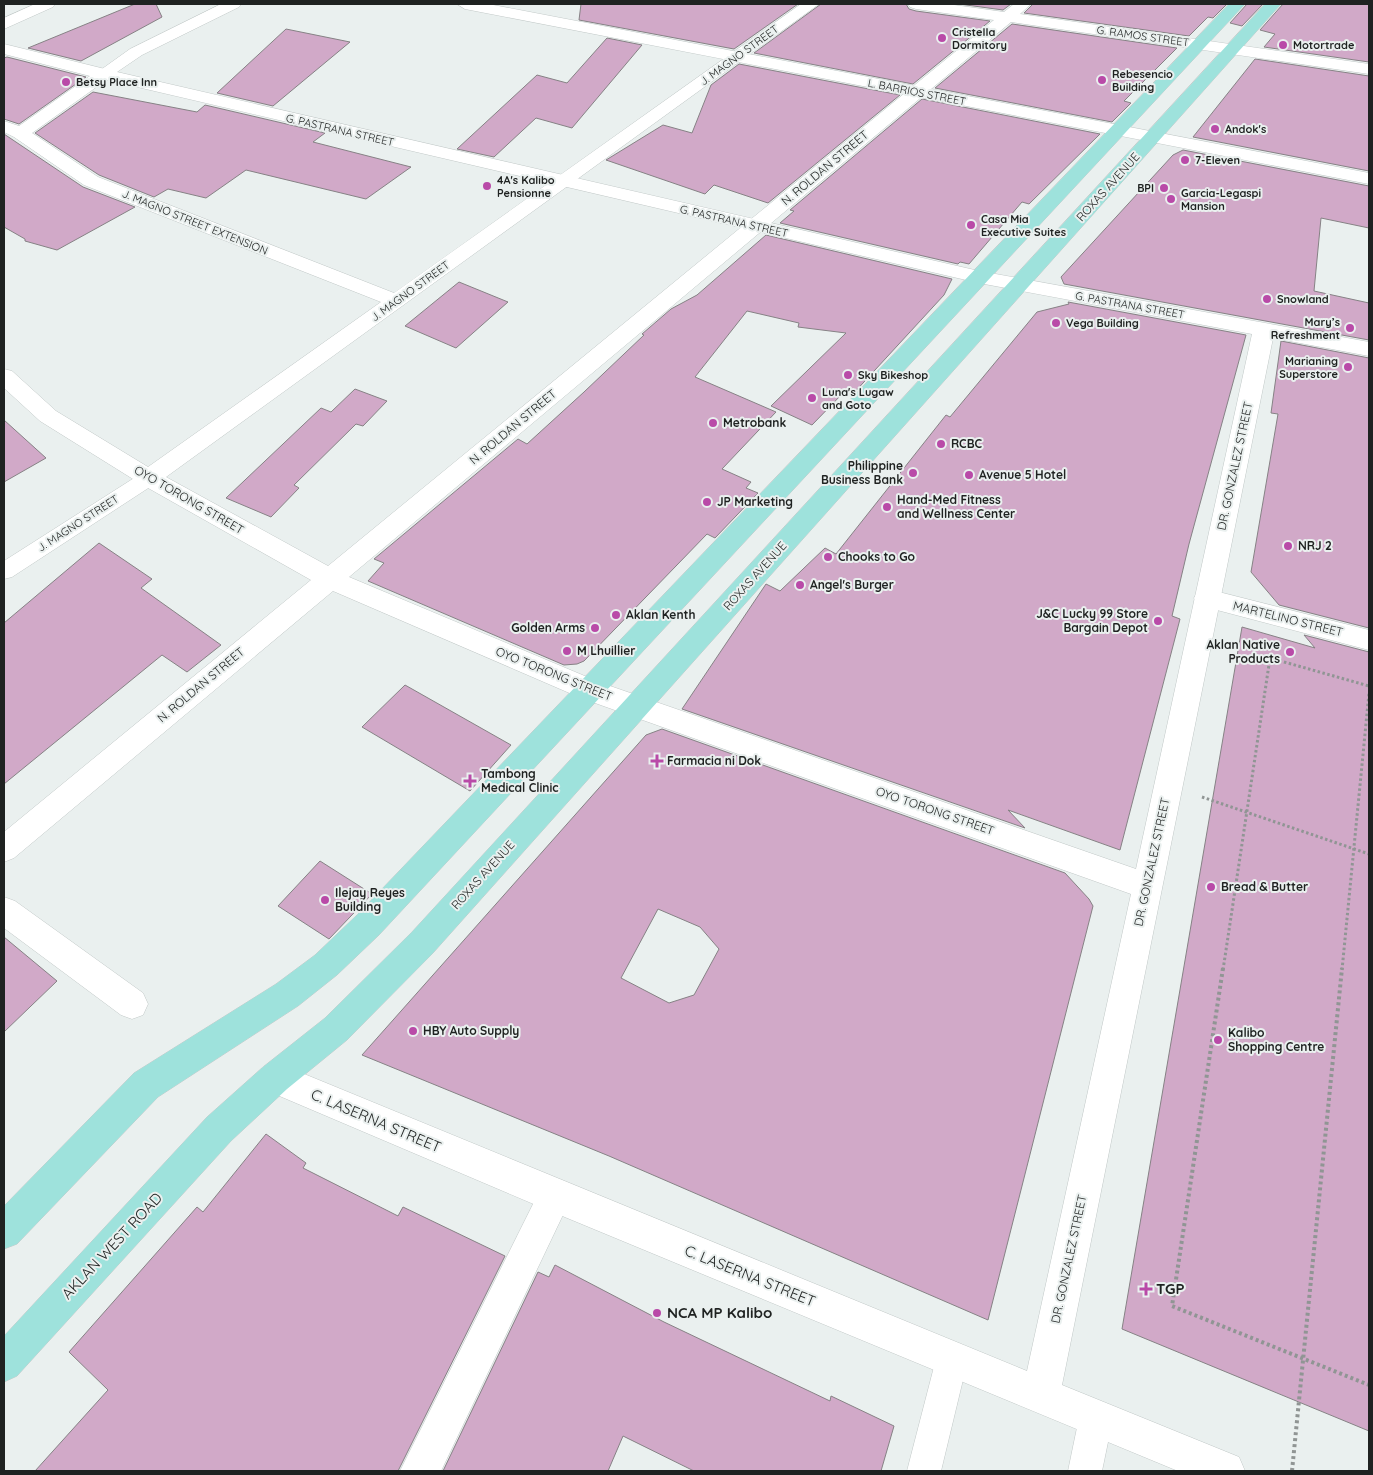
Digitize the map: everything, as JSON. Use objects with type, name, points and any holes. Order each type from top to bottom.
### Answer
[{"type":"main road","points":[[4,1231],[146,1085],[287,995],[326,965],[368,925],[1237,4]]},
{"type":"main road","name":"ROXAS AVENUE","points":[[220,1129],[275,1078],[336,1028],[376,991],[1273,4]]},
{"type":"main road","name":"AKLAN WEST ROAD","points":[[4,1363],[220,1129]]},
{"type":"street","points":[[4,24],[48,4]]},
{"type":"street","points":[[12,130],[136,52],[232,4]]},
{"type":"street","name":"L. BARRIOS STREET","points":[[465,4],[1116,132],[1369,179]]},
{"type":"street","name":"J. MAGNO STREET","points":[[149,478],[811,4]]},
{"type":"street","name":"G. RAMOS STREET","points":[[916,4],[1015,10],[1198,44],[1369,69]]},
{"type":"street","name":"N. ROLDAN STREET","points":[[4,849],[1015,10]]},
{"type":"street","name":"G. PASTRANA STREET","points":[[4,49],[562,182],[978,277],[1369,349]]},
{"type":"street","name":"J. MAGNO STREET EXTENSION","points":[[12,130],[91,181],[396,301]]},
{"type":"street","name":"DR. GONZALEZ STREET","points":[[1041,1395],[1264,329]]},
{"type":"street","name":"OYO TORONG STREET","points":[[4,376],[48,416],[149,478],[330,579],[590,690],[1146,886]]},
{"type":"street","name":"MARTELINO STREET","points":[[1207,598],[1369,640]]},
{"type":"street","points":[[4,911],[132,1004]]},
{"type":"street","name":"C. LASERNA STREET","points":[[275,1078],[555,1196],[1225,1471]]},
{"type":"street","points":[[420,1471],[555,1196]]},
{"type":"lane","name":"J. MAGNO STREET","points":[[4,571],[149,478]]},
{"type":"lane","points":[[924,1471],[952,1359]]},
{"type":"lane","points":[[1085,1471],[1096,1418]]},
{"type":"path","points":[[1369,686],[1270,658],[1172,1306],[1369,1385]]},
{"type":"path","points":[[1292,1471],[1369,693]]},
{"type":"path","points":[[1168,785],[1369,854]]},
{"type":"building","points":[[135,4],[156,4],[162,17],[81,61],[28,48]]},
{"type":"building","points":[[581,4],[798,4],[734,49],[579,20]]},
{"type":"building","points":[[821,4],[906,4],[909,9],[916,11],[990,21],[913,84],[754,53]]},
{"type":"building","points":[[959,4],[1011,4],[1003,10]]},
{"type":"building","points":[[1033,4],[1227,4],[1213,18],[1208,17],[1189,36],[1024,13]]},
{"type":"building","points":[[1247,4],[1263,4],[1242,26],[1230,23]]},
{"type":"building","points":[[1283,4],[1369,4],[1369,62],[1264,47],[1275,34],[1260,30]]},
{"type":"building","points":[[1012,24],[1177,48],[1124,101],[1131,103],[1112,122],[935,88]]},
{"type":"building","points":[[286,29],[350,42],[273,106],[217,93]]},
{"type":"building","points":[[607,38],[642,45],[572,128],[536,118],[494,157],[457,149],[537,75],[567,83]]},
{"type":"building","points":[[7,57],[86,77],[19,124],[4,119],[4,58]]},
{"type":"building","points":[[1255,59],[1369,76],[1369,171],[1193,137]]},
{"type":"building","points":[[739,64],[900,95],[768,203],[714,185],[705,194],[606,160],[663,125],[692,133],[711,85]]},
{"type":"building","points":[[93,92],[197,112],[205,105],[325,133],[313,142],[411,167],[366,199],[246,170],[206,198],[168,189],[154,197],[99,175],[35,133]]},
{"type":"building","points":[[922,99],[1100,134],[1029,204],[1022,202],[969,264],[960,262],[958,264],[780,223],[794,211],[790,210]]},
{"type":"building","points":[[4,134],[83,187],[135,207],[57,250],[25,241],[25,239],[4,227]]},
{"type":"building","points":[[1183,150],[1369,186],[1369,228],[1321,218],[1314,291],[1369,303],[1369,340],[1064,284],[1061,277],[1173,155]]},
{"type":"building","points":[[766,235],[952,279],[944,295],[852,395],[844,392],[812,425],[771,406],[846,333],[798,327],[799,323],[747,311],[695,377],[776,412],[722,469],[751,482],[746,488],[758,493],[715,538],[707,534],[584,661],[577,664],[564,665],[368,581],[384,563],[374,559],[518,439],[527,444],[644,335],[642,334],[671,309],[697,295]]},
{"type":"building","points":[[459,282],[508,302],[456,348],[405,326]]},
{"type":"building","points":[[1068,302],[1246,335],[1189,544],[1172,616],[1180,619],[1120,850],[1008,810],[1025,828],[682,709],[766,584],[780,591],[825,548],[836,554],[946,415],[950,417],[1037,312],[1069,304]]},
{"type":"building","points":[[1281,341],[1369,358],[1369,628],[1279,605],[1251,572],[1278,414],[1271,413]]},
{"type":"building","points":[[355,389],[387,401],[363,426],[356,424],[294,485],[299,488],[271,517],[226,498],[321,408],[331,412]]},
{"type":"building","points":[[4,420],[46,458],[4,482]]},
{"type":"building","points":[[99,543],[152,579],[141,588],[221,645],[187,672],[162,655],[4,784],[4,623]]},
{"type":"building","name":"Kalibo Shopping Centre","points":[[1242,627],[1315,648],[1304,635],[1369,652],[1369,1431],[1122,1329]]},
{"type":"building","points":[[405,685],[511,745],[470,791],[362,727]]},
{"type":"building","points":[[662,729],[1065,873],[1089,899],[1093,906],[988,1320],[609,1156],[362,1055],[646,735]],"holes":[[[658,909],[700,927],[719,949],[694,995],[669,1003],[621,978]]]},
{"type":"building","name":"Ilejay Reyes Building","points":[[320,861],[372,894],[329,939],[278,906]]},
{"type":"building","points":[[4,937],[57,981],[4,1032]]},
{"type":"building","points":[[266,1134],[306,1163],[303,1168],[398,1216],[403,1207],[505,1256],[398,1471],[35,1471],[108,1390],[69,1352],[197,1207],[203,1212]]},
{"type":"building","points":[[555,1265],[664,1322],[830,1401],[831,1396],[894,1426],[881,1471],[694,1471],[623,1436],[608,1471],[443,1471],[538,1272],[549,1277]]},
{"type":"place","name":"Cristella Dormitory","points":[[942,38]]},
{"type":"place","name":"Motortrade","points":[[1283,45]]},
{"type":"place","name":"Rebesencio Building","points":[[1102,80]]},
{"type":"place","name":"Betsy Place Inn","points":[[66,82]]},
{"type":"place","name":"Andok's","points":[[1215,129]]},
{"type":"place","name":"7-Eleven","points":[[1185,160]]},
{"type":"place","name":"4A's Kalibo Pensionne","points":[[487,186]]},
{"type":"place","name":"BPI","points":[[1164,188]]},
{"type":"place","name":"Garcia-Legaspi Mansion","points":[[1171,199]]},
{"type":"place","name":"Casa Mia Executive Suites","points":[[971,225]]},
{"type":"place","name":"Snowland","points":[[1267,299]]},
{"type":"place","name":"Vega Building","points":[[1056,323]]},
{"type":"place","name":"Mary’s Refreshment","points":[[1350,328]]},
{"type":"place","name":"Marianing Superstore","points":[[1348,367]]},
{"type":"place","name":"Sky Bikeshop","points":[[848,375]]},
{"type":"place","name":"Luna's Lugaw and Goto","points":[[812,398]]},
{"type":"place","name":"Metrobank","points":[[713,423]]},
{"type":"place","name":"RCBC","points":[[941,444]]},
{"type":"place","name":"Philippine Business Bank","points":[[913,473]]},
{"type":"place","name":"Avenue 5 Hotel","points":[[969,475]]},
{"type":"place","name":"JP Marketing","points":[[707,502]]},
{"type":"place","name":"Hand-Med Fitness and Wellness Center","points":[[887,507]]},
{"type":"place","name":"NRJ 2","points":[[1288,546]]},
{"type":"place","name":"Chooks to Go","points":[[828,557]]},
{"type":"place","name":"Angel's Burger","points":[[800,585]]},
{"type":"place","name":"Aklan Kenth","points":[[616,615]]},
{"type":"place","name":"J&C Lucky 99 Store Bargain Depot","points":[[1158,621]]},
{"type":"place","name":"Golden Arms","points":[[595,628]]},
{"type":"place","name":"M Lhuillier","points":[[567,651]]},
{"type":"place","name":"Aklan Native Products","points":[[1290,652]]},
{"type":"place","name":"Farmacia ni Dok","points":[[657,761]]},
{"type":"place","name":"Tambong Medical Clinic","points":[[470,781]]},
{"type":"place","name":"Bread & Butter","points":[[1211,887]]},
{"type":"place","name":"Ilejay Reyes Building","points":[[325,900]]},
{"type":"place","name":"HBY Auto Supply","points":[[413,1031]]},
{"type":"place","name":"Kalibo Shopping Centre","points":[[1218,1040]]},
{"type":"place","name":"TGP","points":[[1146,1289]]},
{"type":"place","name":"NCA MP Kalibo","points":[[657,1313]]}]
